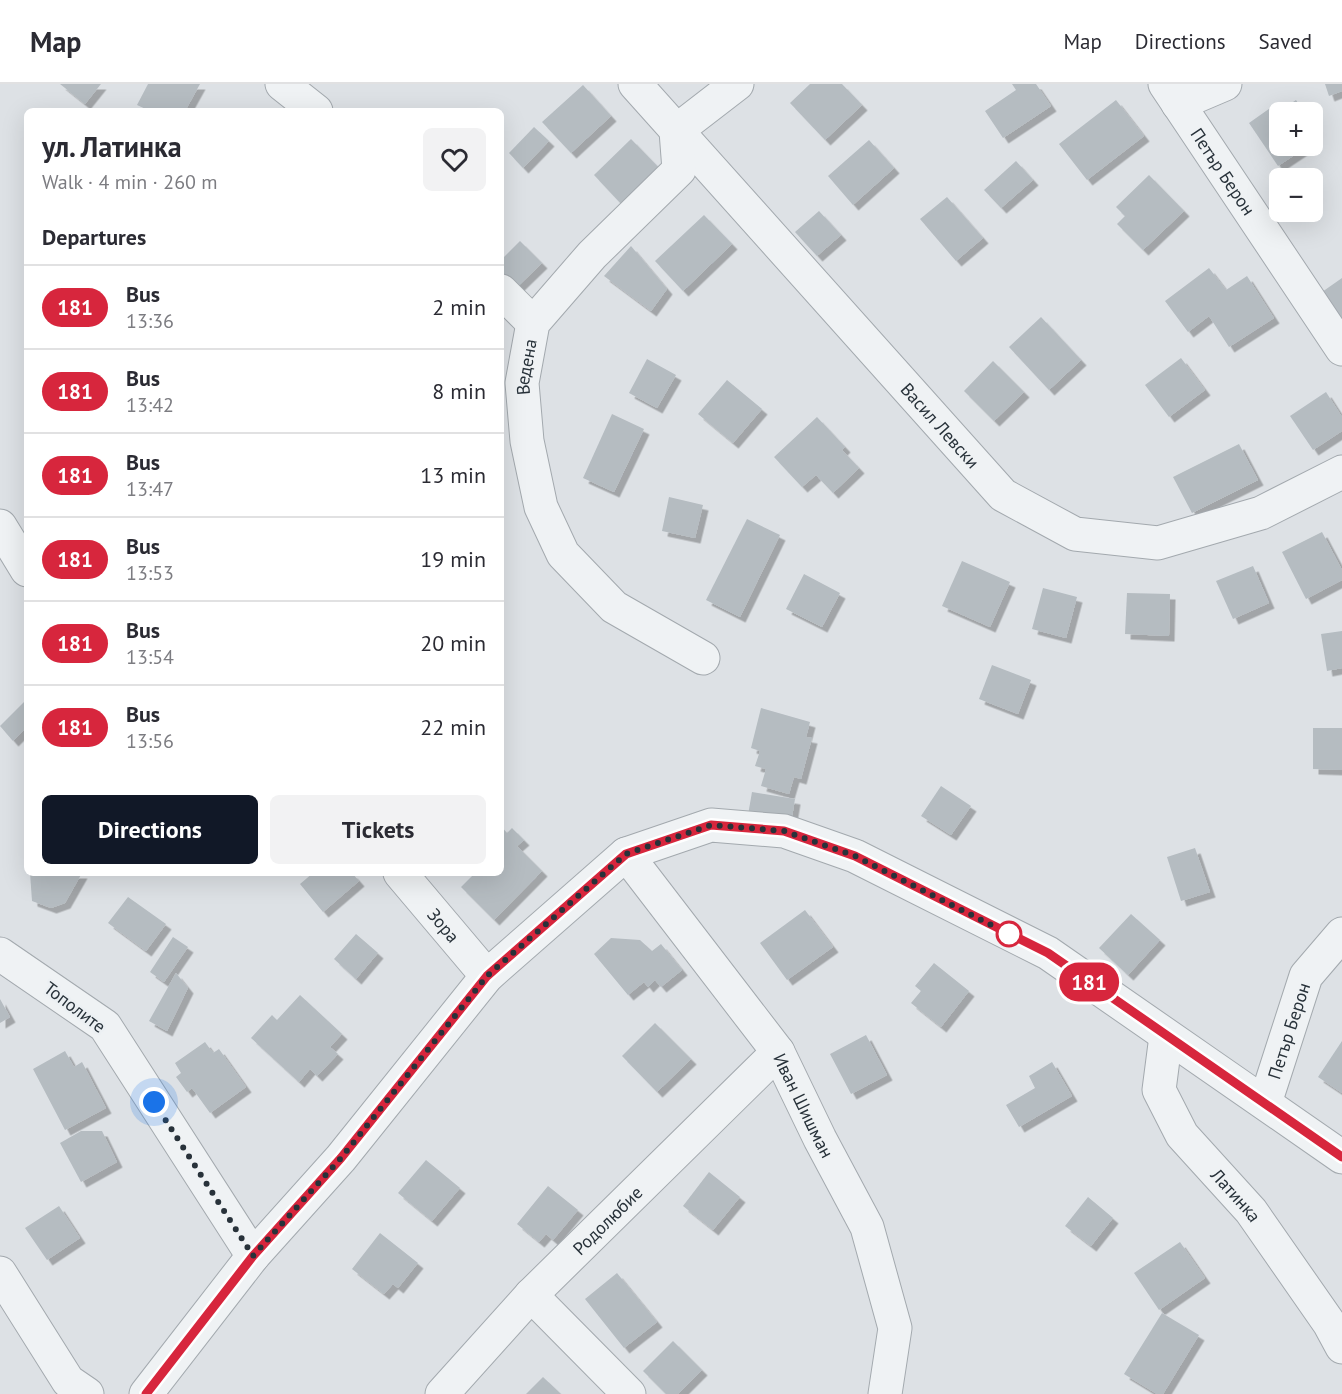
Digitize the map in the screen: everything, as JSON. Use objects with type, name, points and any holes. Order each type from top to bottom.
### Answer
[{"type":"street","points":[[282,84],[312,108]]},
{"type":"street","name":"Васил Левски","points":[[635,84],[1003,495],[1075,534],[1158,543],[1261,513],[1342,472]]},
{"type":"street","points":[[676,131],[737,84]]},
{"type":"street","points":[[1172,94],[1225,84]]},
{"type":"street","name":"Петър Берон","points":[[1172,94],[1342,349]]},
{"type":"street","name":"Ведена","points":[[676,131],[678,170],[592,255],[533,322],[522,383],[527,441],[541,507],[563,554],[614,607],[703,658]]},
{"type":"street","points":[[504,294],[533,322]]},
{"type":"street","points":[[0,526],[24,565]]},
{"type":"street","points":[[146,1394],[253,1256],[341,1158],[487,976],[626,854],[711,825],[784,831],[855,856],[1048,953],[1342,1157]]},
{"type":"street","name":"Иван Шишман","points":[[626,854],[778,1052],[820,1139],[867,1227],[895,1328],[885,1394]]},
{"type":"street","name":"Зора","points":[[403,876],[487,976]]},
{"type":"street","name":"Петър Берон","points":[[1265,1103],[1306,976],[1342,934]]},
{"type":"street","name":"Тополите","points":[[0,954],[105,1026],[253,1256]]},
{"type":"street","name":"Латинка","points":[[1166,1036],[1159,1090],[1182,1136],[1251,1211],[1329,1323],[1342,1347]]},
{"type":"street","name":"Родолюбие","points":[[442,1394],[531,1295],[778,1052]]},
{"type":"street","points":[[0,1273],[68,1381],[87,1394]]},
{"type":"street","points":[[531,1295],[629,1394]]},
{"type":"building","points":[[60,84],[101,84],[85,104]]},
{"type":"building","points":[[148,84],[200,84],[187,108],[144,108],[137,105]]},
{"type":"building","points":[[810,84],[842,84],[862,105],[825,140],[790,103]]},
{"type":"building","points":[[1012,84],[1036,84],[1051,106],[1003,138],[985,111],[1016,90]]},
{"type":"building","points":[[1325,84],[1342,84],[1342,91],[1329,96]]},
{"type":"building","points":[[583,85],[611,116],[571,153],[542,122]]},
{"type":"building","points":[[1116,100],[1144,136],[1087,180],[1059,144]]},
{"type":"building","points":[[1269,109],[1269,153],[1249,123]]},
{"type":"building","points":[[534,127],[549,141],[523,168],[509,153]]},
{"type":"building","points":[[631,139],[662,171],[624,207],[594,175]]},
{"type":"building","points":[[869,140],[894,168],[853,205],[828,176]]},
{"type":"building","points":[[1271,156],[1293,156],[1278,166]]},
{"type":"building","points":[[1016,161],[1033,180],[1001,208],[984,190]]},
{"type":"building","points":[[1149,175],[1184,211],[1143,250],[1117,224],[1125,216],[1116,207]]},
{"type":"building","points":[[947,197],[983,238],[956,261],[920,219]]},
{"type":"building","points":[[819,211],[841,235],[817,256],[795,232]]},
{"type":"building","points":[[704,215],[732,244],[683,291],[655,261]]},
{"type":"building","points":[[520,241],[542,263],[513,291],[504,282],[504,257]]},
{"type":"building","points":[[631,246],[667,289],[651,311],[604,276]]},
{"type":"building","points":[[1209,268],[1226,290],[1247,276],[1274,318],[1229,347],[1209,316],[1188,332],[1165,301]]},
{"type":"building","points":[[1342,278],[1342,318],[1341,319],[1322,292]]},
{"type":"building","points":[[1041,317],[1081,360],[1049,390],[1009,347]]},
{"type":"building","points":[[1181,358],[1205,390],[1169,417],[1145,385]]},
{"type":"building","points":[[647,359],[676,375],[657,408],[629,393]]},
{"type":"building","points":[[993,361],[1024,392],[994,421],[964,391]]},
{"type":"building","points":[[727,380],[762,409],[733,443],[698,414]]},
{"type":"building","points":[[1326,392],[1342,417],[1342,431],[1313,450],[1290,416]]},
{"type":"building","points":[[612,414],[644,429],[614,492],[583,478]]},
{"type":"building","points":[[817,417],[845,447],[842,450],[859,468],[833,493],[816,475],[802,487],[774,457]]},
{"type":"building","points":[[1239,444],[1258,480],[1192,513],[1173,477]]},
{"type":"building","points":[[669,497],[703,505],[695,538],[662,531]]},
{"type":"building","points":[[747,519],[780,535],[740,617],[706,600]]},
{"type":"building","points":[[1322,532],[1342,570],[1342,580],[1306,599],[1282,552]]},
{"type":"building","points":[[962,561],[1010,582],[990,627],[942,606]]},
{"type":"building","points":[[1253,566],[1269,603],[1233,619],[1216,581]]},
{"type":"building","points":[[804,574],[840,593],[822,627],[786,609]]},
{"type":"building","points":[[1043,588],[1077,597],[1066,638],[1032,629]]},
{"type":"building","points":[[1127,593],[1170,594],[1169,636],[1125,634]]},
{"type":"building","points":[[1342,631],[1342,668],[1327,671],[1321,634]]},
{"type":"building","points":[[992,665],[1031,680],[1018,714],[979,699]]},
{"type":"building","points":[[24,702],[24,730],[13,741],[0,726]]},
{"type":"building","points":[[761,708],[810,722],[806,737],[812,738],[801,779],[794,777],[789,794],[761,786],[766,769],[755,766],[760,751],[751,748]]},
{"type":"building","points":[[1313,728],[1342,728],[1342,770],[1313,769]]},
{"type":"building","points":[[941,786],[971,806],[951,835],[921,816]]},
{"type":"building","points":[[752,792],[795,799],[791,823],[748,815]]},
{"type":"building","points":[[512,828],[524,840],[517,846],[542,871],[494,920],[461,887],[472,876],[504,876],[504,830],[507,833]]},
{"type":"building","points":[[1195,848],[1210,892],[1181,901],[1167,857]]},
{"type":"building","points":[[30,876],[80,876],[65,903],[51,908],[32,901]]},
{"type":"building","points":[[309,876],[355,876],[359,881],[323,912],[300,884]]},
{"type":"building","points":[[128,897],[166,924],[146,951],[108,923]]},
{"type":"building","points":[[805,910],[833,947],[787,980],[760,943]]},
{"type":"building","points":[[1131,914],[1160,940],[1128,975],[1099,948]]},
{"type":"building","points":[[356,934],[378,953],[356,979],[334,959]]},
{"type":"building","points":[[173,937],[188,947],[164,982],[150,972]]},
{"type":"building","points":[[611,938],[640,940],[652,951],[661,944],[682,970],[661,987],[655,980],[648,987],[644,982],[628,995],[594,954]]},
{"type":"building","points":[[934,963],[969,991],[941,1027],[911,1003],[921,991],[915,986]]},
{"type":"building","points":[[176,973],[188,988],[167,1031],[149,1021]]},
{"type":"building","points":[[300,995],[342,1034],[330,1047],[338,1054],[317,1076],[310,1069],[299,1082],[251,1038],[272,1015],[277,1020]]},
{"type":"building","points":[[0,999],[10,1017],[0,1023]]},
{"type":"building","points":[[655,1023],[691,1059],[657,1092],[622,1056]]},
{"type":"building","points":[[866,1035],[887,1075],[851,1094],[830,1054]]},
{"type":"building","points":[[1342,1041],[1342,1093],[1318,1077]]},
{"type":"building","points":[[205,1042],[213,1053],[219,1049],[246,1087],[210,1113],[192,1088],[187,1092],[176,1077],[181,1073],[175,1063]]},
{"type":"building","points":[[65,1051],[74,1067],[82,1062],[106,1108],[65,1130],[33,1069]]},
{"type":"building","points":[[1052,1062],[1072,1096],[1019,1127],[1006,1105],[1035,1088],[1029,1076]]},
{"type":"building","points":[[81,1131],[102,1131],[117,1162],[81,1182],[60,1143]]},
{"type":"building","points":[[426,1160],[460,1188],[432,1221],[398,1193]]},
{"type":"building","points":[[709,1172],[740,1197],[713,1230],[683,1206]]},
{"type":"building","points":[[548,1186],[578,1210],[553,1240],[546,1234],[539,1242],[517,1224]]},
{"type":"building","points":[[1088,1197],[1113,1218],[1091,1246],[1065,1226]]},
{"type":"building","points":[[59,1206],[80,1238],[47,1260],[25,1228]]},
{"type":"building","points":[[380,1233],[418,1263],[398,1288],[393,1284],[384,1294],[352,1269]]},
{"type":"building","points":[[1180,1242],[1205,1278],[1159,1310],[1134,1273]]},
{"type":"building","points":[[617,1273],[657,1322],[624,1348],[585,1299]]},
{"type":"building","points":[[1162,1313],[1199,1335],[1163,1394],[1157,1394],[1124,1374]]},
{"type":"building","points":[[673,1341],[702,1370],[678,1394],[666,1394],[643,1371]]},
{"type":"building","points":[[543,1377],[561,1394],[526,1394]]},
{"type":"bus line","name":"181","points":[[146,1394],[253,1256],[341,1158],[487,976],[626,854],[711,825],[784,831],[855,856],[1048,953],[1342,1157]]},
{"type":"route","points":[[154,1102],[253,1256],[341,1158],[487,976],[626,854],[711,825],[784,831],[855,856],[1009,934]]}]
